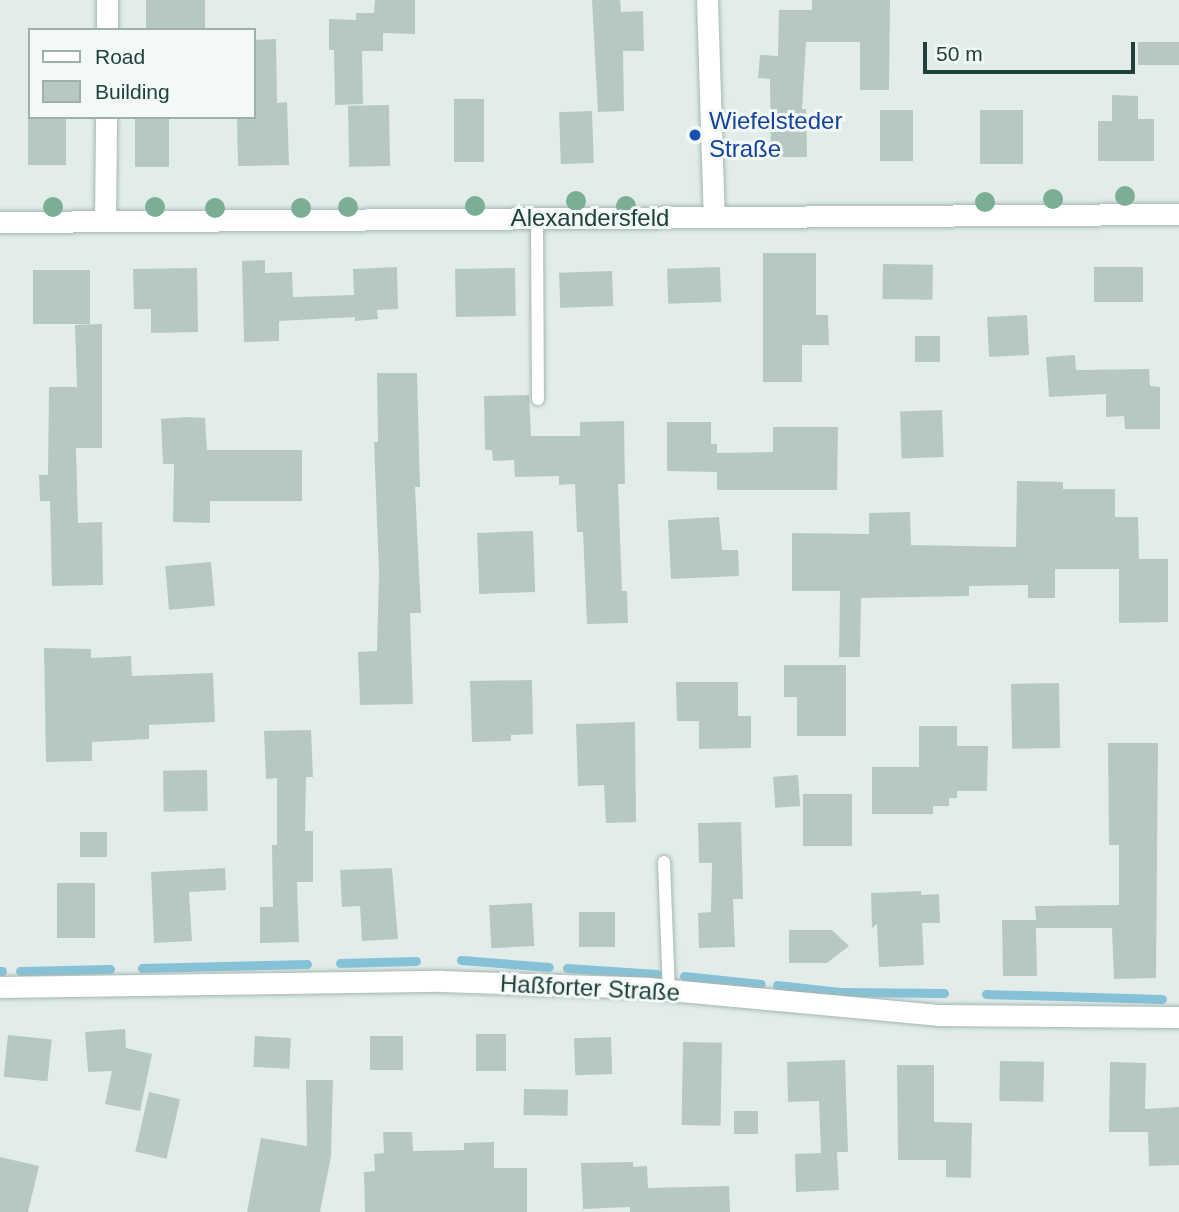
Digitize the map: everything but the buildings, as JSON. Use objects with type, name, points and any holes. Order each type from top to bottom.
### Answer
[{"type":"street","points":[[107,0],[107,28]]},
{"type":"street","points":[[708,0],[714,217]]},
{"type":"street","points":[[104,221],[106,119]]},
{"type":"street","name":"Alexandersfeld","points":[[0,222],[1179,214]]},
{"type":"street","name":"Haßforter Straße","points":[[0,986],[441,981],[669,990],[939,1015],[1179,1017]]},
{"type":"lane","points":[[537,219],[538,399]]},
{"type":"lane","points":[[664,862],[669,990]]},
{"type":"waterway","points":[[461,960],[549,967]]},
{"type":"waterway","points":[[340,963],[416,961]]},
{"type":"waterway","points":[[142,968],[307,964]]},
{"type":"waterway","points":[[567,968],[657,974]]},
{"type":"waterway","points":[[20,971],[110,969]]},
{"type":"waterway","points":[[684,976],[761,984]]},
{"type":"waterway","points":[[777,985],[840,992],[944,993]]},
{"type":"waterway","points":[[986,994],[1162,999]]},
{"type":"place","name":"Wiefelsteder Straße","points":[[695,135]]}]
